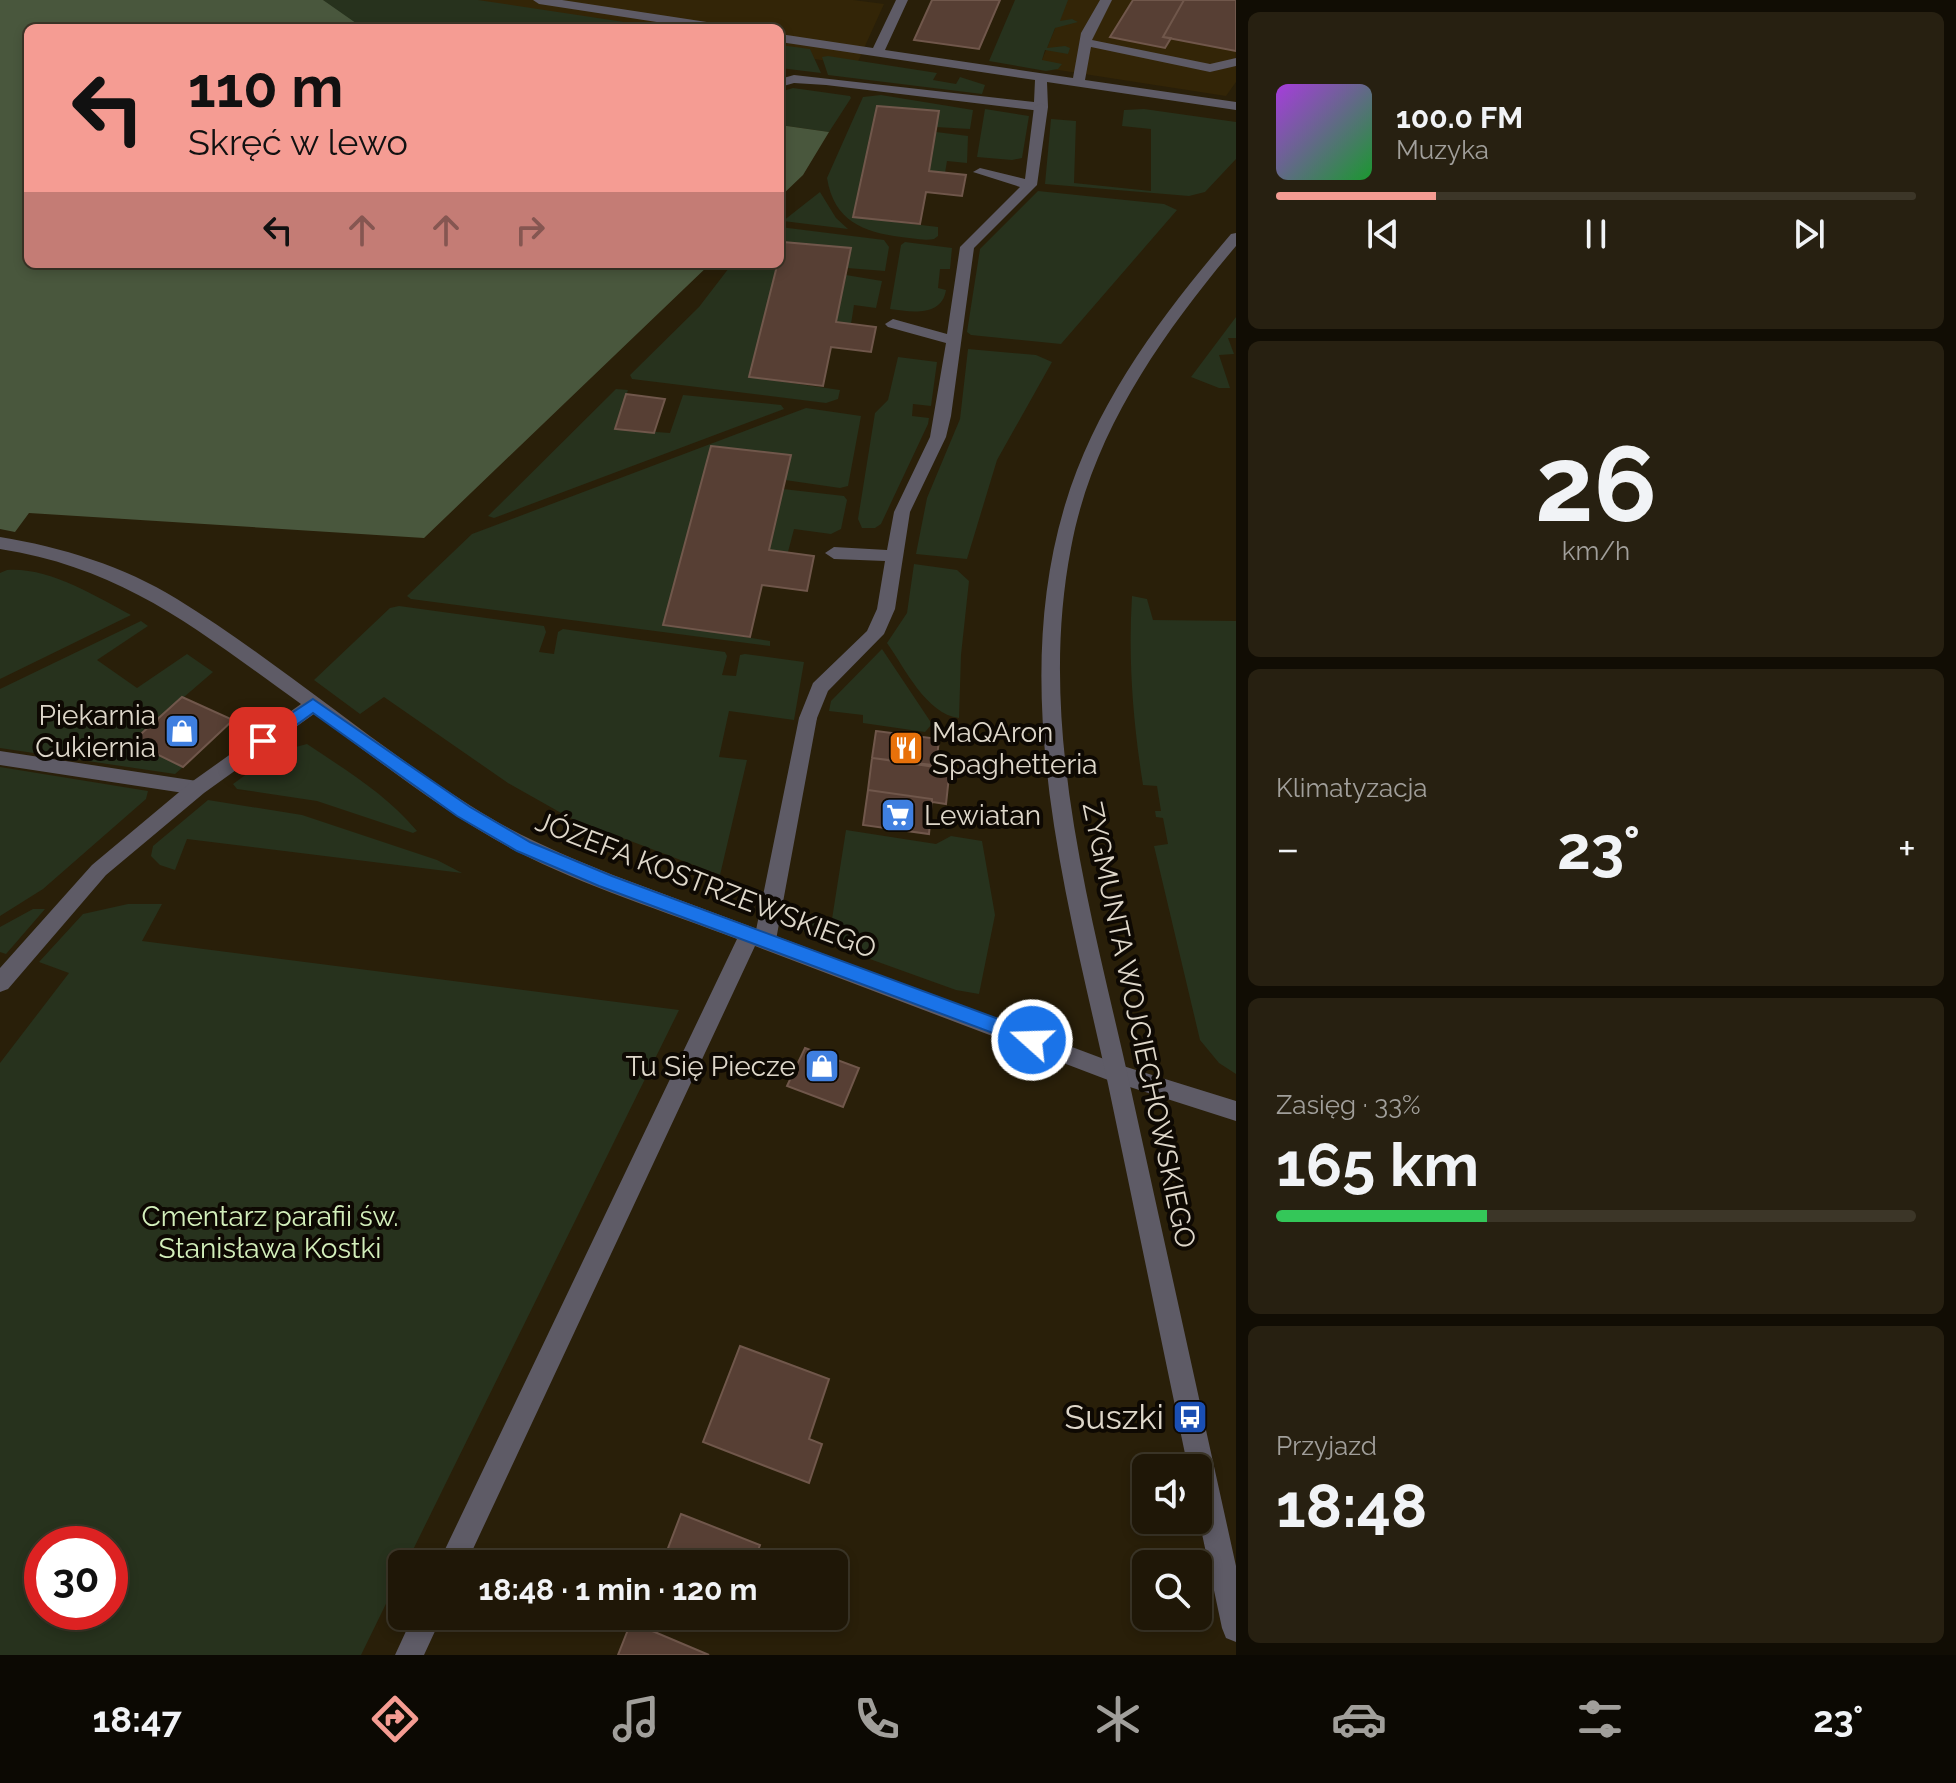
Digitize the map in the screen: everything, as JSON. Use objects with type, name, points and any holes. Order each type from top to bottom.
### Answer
[{"type":"street","points":[[539,0],[694,24]]},
{"type":"street","points":[[878,51],[902,0]]},
{"type":"street","points":[[1078,84],[1087,33],[1106,0]]},
{"type":"street","points":[[784,39],[1236,106]]},
{"type":"street","points":[[1085,42],[1210,68],[1236,62]]},
{"type":"street","points":[[1201,101],[1210,68]]},
{"type":"street","points":[[459,1550],[758,937],[808,718],[820,688],[875,634],[886,609],[902,512],[938,437],[967,247],[1030,185],[1033,176],[1041,78]]},
{"type":"street","points":[[784,82],[794,79],[826,81],[1041,107]]},
{"type":"street","points":[[980,172],[1030,185]]},
{"type":"street","name":"ZYGMUNTA WOJCIECHOWSKIEGO","points":[[1236,237],[1160,332],[1116,402],[1086,464],[1056,581],[1051,659],[1058,766],[1086,936],[1236,1628]]},
{"type":"street","points":[[893,324],[953,340]]},
{"type":"street","name":"JÓZEFA KOSTRZEWSKIEGO","points":[[4,544],[75,560],[131,581],[171,603],[464,811],[524,846],[606,881],[1116,1073],[1236,1111]]},
{"type":"street","points":[[834,553],[895,556]]},
{"type":"street","points":[[0,983],[99,870],[197,788],[313,705]]},
{"type":"street","points":[[0,758],[197,788]]},
{"type":"street","points":[[409,1655],[421,1630]]},
{"type":"shaded area","points":[[455,0],[853,0],[884,4],[856,66],[784,54],[784,24],[602,24]]},
{"type":"shaded area","points":[[1067,0],[1236,0],[1236,82],[1226,96],[1039,67]]},
{"type":"green space","points":[[0,0],[323,0],[357,24],[24,24],[24,268],[706,268],[424,538],[29,513],[15,532],[0,529]]},
{"type":"green space","points":[[323,0],[478,0],[637,24],[344,24]]},
{"type":"green space","points":[[1015,0],[1068,0],[1060,21],[1072,19],[1078,22],[1055,28],[1047,48],[1065,46],[1070,48],[1068,54],[1045,50],[1042,60],[1062,64],[1058,69],[1046,71],[989,61]]},
{"type":"green space","points":[[784,46],[810,49],[821,73],[784,68]]},
{"type":"green space","points":[[822,57],[937,73],[933,80],[956,84],[960,77],[985,85],[982,94],[828,75]]},
{"type":"green space","points":[[793,88],[851,98],[829,132],[784,126],[784,91]]},
{"type":"green space","points":[[881,95],[973,110],[970,129],[936,127],[939,111],[877,106],[853,217],[938,227],[938,236],[934,239],[874,232],[843,214],[831,193],[827,178],[863,97]]},
{"type":"green space","points":[[985,109],[1029,116],[1022,158],[977,157]]},
{"type":"green space","points":[[1144,109],[1236,122],[1236,159],[1205,192],[1189,196],[1045,184],[1051,119],[1076,121],[1074,183],[1151,191],[1151,129],[1122,126],[1124,110]]},
{"type":"green space","points":[[784,126],[829,132],[803,175],[784,193]]},
{"type":"green space","points":[[936,132],[968,136],[967,163],[947,161],[945,173],[929,171]]},
{"type":"green space","points":[[1038,191],[1164,204],[1177,210],[1061,344],[971,335],[967,332],[980,249]]},
{"type":"green space","points":[[820,192],[836,218],[848,229],[784,221]]},
{"type":"green space","points":[[784,228],[884,240],[889,247],[885,271],[847,268],[851,248],[784,242]]},
{"type":"green space","points":[[905,242],[952,248],[950,269],[940,269],[938,288],[946,290],[939,305],[932,309],[890,309],[901,245]]},
{"type":"green space","points":[[729,268],[777,268],[749,377],[840,390],[838,399],[826,403],[632,379],[630,375],[699,307]]},
{"type":"green space","points":[[846,275],[882,281],[876,308],[854,305],[851,324],[836,322]]},
{"type":"green space","points":[[1236,317],[1236,338],[1228,338],[1234,354],[1219,355],[1230,388],[1219,388],[1191,377]]},
{"type":"green space","points":[[968,349],[1036,355],[1052,362],[997,460],[967,559],[916,554],[927,498],[960,419]]},
{"type":"green space","points":[[898,357],[937,362],[931,406],[913,404],[912,416],[929,418],[928,424],[881,524],[875,528],[862,528],[858,519],[875,413],[888,400]]},
{"type":"green space","points":[[616,389],[628,390],[615,429],[670,433],[683,395],[781,405],[784,409],[494,518],[488,516]]},
{"type":"green space","points":[[806,408],[861,416],[848,486],[840,488],[785,480],[790,455],[711,446],[663,624],[770,641],[770,646],[411,599],[407,596],[472,534]]},
{"type":"green space","points":[[783,489],[844,496],[847,500],[841,529],[831,534],[794,529],[788,552],[769,550]]},
{"type":"green space","points":[[914,564],[957,570],[969,581],[961,655],[959,718],[947,715],[926,699],[887,643],[907,613]]},
{"type":"green space","points":[[23,570],[55,578],[131,615],[0,679],[0,573]]},
{"type":"green space","points":[[1132,596],[1147,599],[1153,620],[1236,621],[1236,1074],[1219,1063],[1200,1040],[1154,846],[1168,844],[1163,818],[1156,817],[1155,811],[1161,811],[1157,786],[1143,785],[1139,761],[1131,667]]},
{"type":"green space","points":[[399,606],[544,626],[546,632],[539,652],[554,654],[558,632],[563,629],[725,652],[727,656],[722,675],[736,676],[740,655],[745,654],[804,662],[794,720],[729,711],[719,757],[747,760],[720,875],[570,818],[508,783],[384,697],[360,714],[314,680],[390,608]]},
{"type":"green space","points":[[141,621],[148,626],[97,660],[137,688],[187,654],[213,672],[133,741],[183,767],[175,774],[0,748],[0,689]]},
{"type":"green space","points":[[882,649],[932,724],[925,732],[863,723],[863,715],[829,711],[831,701]]},
{"type":"green space","points":[[307,744],[379,794],[417,831],[413,833],[317,801],[237,789],[233,784],[277,752]]},
{"type":"green space","points":[[0,767],[148,791],[146,799],[43,889],[0,916]]},
{"type":"green space","points":[[208,800],[302,815],[437,860],[462,873],[187,839],[175,870],[160,865],[151,856],[153,846]]},
{"type":"green space","points":[[846,830],[936,844],[951,836],[982,841],[995,915],[979,994],[956,990],[806,936],[795,913],[832,919]]},
{"type":"green space","name":"Cmentarz parafii św. Stanisława Kostki","points":[[128,904],[162,904],[142,941],[679,1010],[413,1550],[388,1550],[388,1600],[361,1655],[0,1655],[0,1063],[69,973],[39,962],[83,914]]},
{"type":"green space","points":[[33,909],[45,909],[6,954],[0,952],[0,927]]},
{"type":"building","points":[[932,0],[1000,0],[979,49],[914,40]]},
{"type":"building","points":[[1133,0],[1184,0],[1163,37],[1171,38],[1165,48],[1110,37]]},
{"type":"building","points":[[1184,0],[1236,0],[1236,51],[1163,37]]},
{"type":"building","points":[[877,106],[939,111],[929,171],[966,175],[962,196],[926,192],[920,224],[853,217]]},
{"type":"building","points":[[784,242],[851,248],[836,322],[876,327],[871,352],[831,347],[823,386],[749,377],[776,268],[784,268]]},
{"type":"building","points":[[626,394],[665,399],[654,433],[615,429]]},
{"type":"building","points":[[711,446],[791,455],[769,550],[814,556],[807,591],[762,585],[750,637],[663,625]]},
{"type":"building","name":"Piekarnia Cukiernia","points":[[182,697],[233,720],[183,767],[132,742]]},
{"type":"building","name":"MaQAron Spaghetteria","points":[[876,731],[939,739],[936,767],[872,758]]},
{"type":"building","points":[[872,758],[950,767],[946,804],[932,802],[932,799],[868,790]]},
{"type":"building","name":"Lewiatan","points":[[868,790],[932,799],[929,834],[863,825]]},
{"type":"building","points":[[805,1048],[859,1068],[843,1107],[787,1086]]},
{"type":"building","points":[[740,1346],[829,1379],[809,1439],[822,1444],[809,1483],[703,1442]]},
{"type":"building","points":[[681,1514],[760,1545],[758,1550],[667,1550]]},
{"type":"building","points":[[628,1630],[650,1630],[709,1655],[618,1655]]},
{"type":"place","name":"Piekarnia Cukiernia","points":[[182,731]]},
{"type":"place","name":"MaQAron Spaghetteria","points":[[906,748]]},
{"type":"place","name":"Lewiatan","points":[[898,815]]},
{"type":"place","name":"Tu Się Piecze","points":[[822,1066]]},
{"type":"place","name":"Suszki","points":[[1190,1417]]},
{"type":"route","points":[[263,741],[313,705],[464,811],[524,846],[606,881],[1032,1040]]}]
